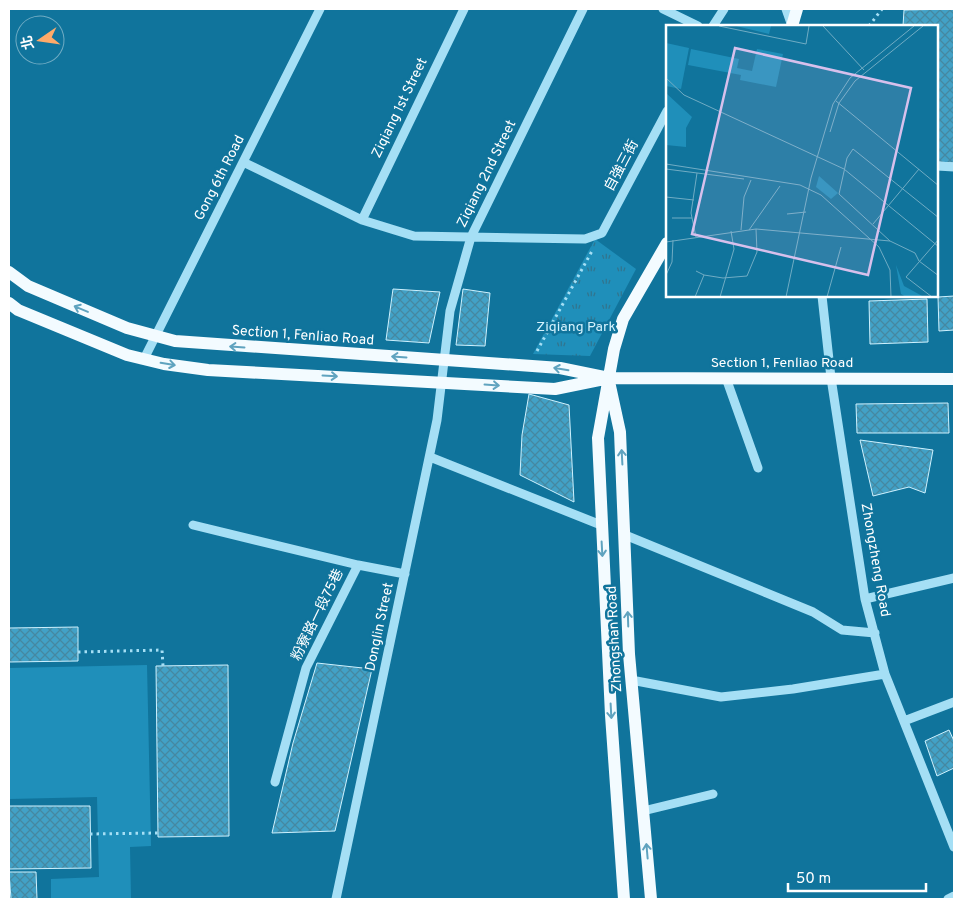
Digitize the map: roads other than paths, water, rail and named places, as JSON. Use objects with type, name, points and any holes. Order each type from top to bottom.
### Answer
[{"type":"main road","points":[[792,25],[797,9]]},
{"type":"main road","name":"Zhongshan Road","points":[[624,899],[611,715],[598,438],[614,349],[623,319],[666,245]]},
{"type":"main road","name":"Section 1, Fenliao Road","points":[[9,272],[28,286],[127,328],[155,338],[208,345],[560,368],[609,378],[954,379]]},
{"type":"main road","name":"Section 1, Fenliao Road","points":[[9,303],[18,310],[118,351],[164,364],[208,370],[555,390],[609,378]]},
{"type":"main road","name":"Zhongshan Road","points":[[609,378],[620,432],[632,680],[651,899]]},
{"type":"street","name":"Gong 6th Road","points":[[144,359],[320,9]]},
{"type":"street","name":"Ziqiang 1st Street","points":[[362,220],[464,9]]},
{"type":"street","name":"Ziqiang 2nd Street","points":[[443,359],[450,311],[471,237],[582,9]]},
{"type":"street","points":[[663,9],[696,25]]},
{"type":"street","points":[[714,25],[724,9]]},
{"type":"street","points":[[786,9],[792,25]]},
{"type":"street","name":"自強三街","points":[[471,237],[585,239],[602,233],[666,113]]},
{"type":"street","points":[[243,162],[362,220],[414,236],[471,237]]},
{"type":"street","points":[[938,166],[954,167]]},
{"type":"street","name":"Zhongzheng Road","points":[[822,298],[831,378],[865,599],[885,674],[954,847]]},
{"type":"street","name":"Donglin Street","points":[[336,899],[430,457],[437,420],[443,359]]},
{"type":"street","points":[[726,378],[758,468]]},
{"type":"street","points":[[430,457],[601,525]]},
{"type":"street","points":[[193,525],[358,565]]},
{"type":"street","points":[[626,535],[813,612],[842,630],[875,633]]},
{"type":"street","name":"粉寮路一段75巷","points":[[275,782],[306,668],[358,565],[405,574]]},
{"type":"street","points":[[865,599],[954,578]]},
{"type":"street","points":[[632,680],[721,697],[793,689],[885,674]]},
{"type":"street","points":[[904,721],[954,702]]},
{"type":"street","points":[[643,810],[713,794]]},
{"type":"street","points":[[948,899],[954,896]]},
{"type":"park label","name":"Ziqiang Park","points":[[576,327]]}]
